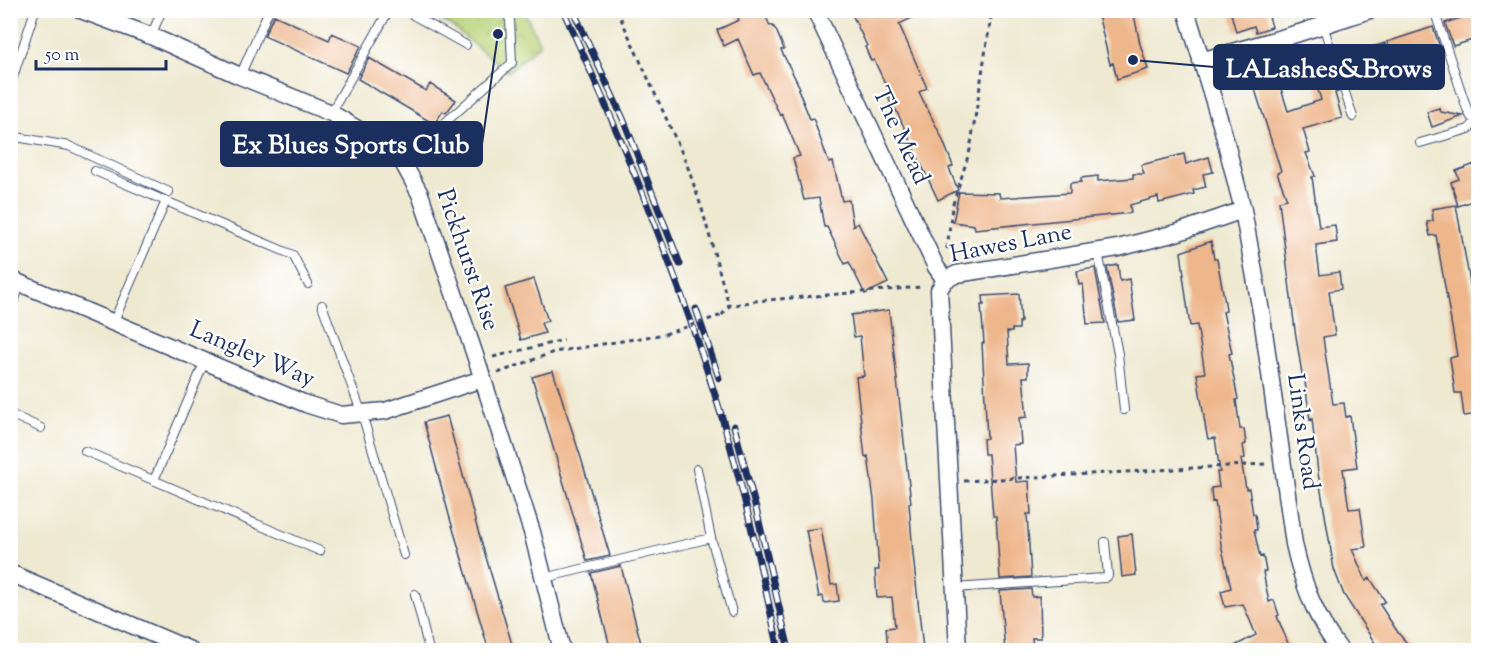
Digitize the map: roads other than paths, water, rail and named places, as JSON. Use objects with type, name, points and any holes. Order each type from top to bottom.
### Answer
[{"type":"street","name":"Pickhurst Rise","points":[[81,10],[151,36],[330,113],[387,147],[402,161],[420,194],[477,361],[532,532],[562,651]]},
{"type":"street","name":"The Mead","points":[[815,10],[940,274]]},
{"type":"street","points":[[1186,10],[1244,210]]},
{"type":"street","points":[[1201,61],[1320,18],[1370,10]]},
{"type":"street","name":"Hawes Lane","points":[[958,651],[938,297],[941,285],[940,274],[957,274],[1098,252],[1176,233],[1244,210]]},
{"type":"street","name":"Links Road","points":[[1244,210],[1254,265],[1292,536],[1301,575],[1314,610],[1340,651]]},
{"type":"street","name":"Langley Way","points":[[16,281],[306,404],[340,415],[385,411],[482,379]]},
{"type":"street","points":[[10,573],[190,651]]},
{"type":"lane","points":[[10,86],[35,10]]},
{"type":"lane","points":[[151,36],[162,10]]},
{"type":"lane","points":[[240,76],[269,10]]},
{"type":"lane","points":[[330,113],[389,10]]},
{"type":"lane","points":[[404,10],[466,45]]},
{"type":"lane","points":[[402,161],[512,63],[510,20],[505,10]]},
{"type":"lane","points":[[1420,143],[1469,129],[1478,122],[1467,109],[1434,10]]},
{"type":"lane","points":[[1320,18],[1353,117]]},
{"type":"lane","points":[[10,136],[69,146],[167,196],[293,255],[308,284]]},
{"type":"lane","points":[[95,171],[167,196]]},
{"type":"lane","points":[[113,323],[167,196]]},
{"type":"lane","points":[[1098,252],[1118,354],[1124,410]]},
{"type":"lane","points":[[10,310],[16,281]]},
{"type":"lane","points":[[322,305],[362,414],[404,555]]},
{"type":"lane","points":[[154,480],[205,361]]},
{"type":"lane","points":[[10,414],[41,428]]},
{"type":"lane","points":[[86,451],[320,551]]},
{"type":"lane","points":[[697,469],[711,538],[732,612]]},
{"type":"lane","points":[[544,578],[711,538]]},
{"type":"lane","points":[[954,588],[1105,578],[1108,576],[1105,542]]},
{"type":"lane","points":[[415,594],[429,651]]},
{"type":"railway","points":[[563,10],[645,200],[699,346],[742,490],[779,650]]},
{"type":"railway","points":[[573,10],[624,121],[680,264]]},
{"type":"railway","points":[[696,309],[719,378]]},
{"type":"railway","points":[[734,426],[789,650]]},
{"type":"place","name":"Ex Blues Sports Club","points":[[498,34]]},
{"type":"place","name":"LALashes&Brows","points":[[1133,60]]}]
